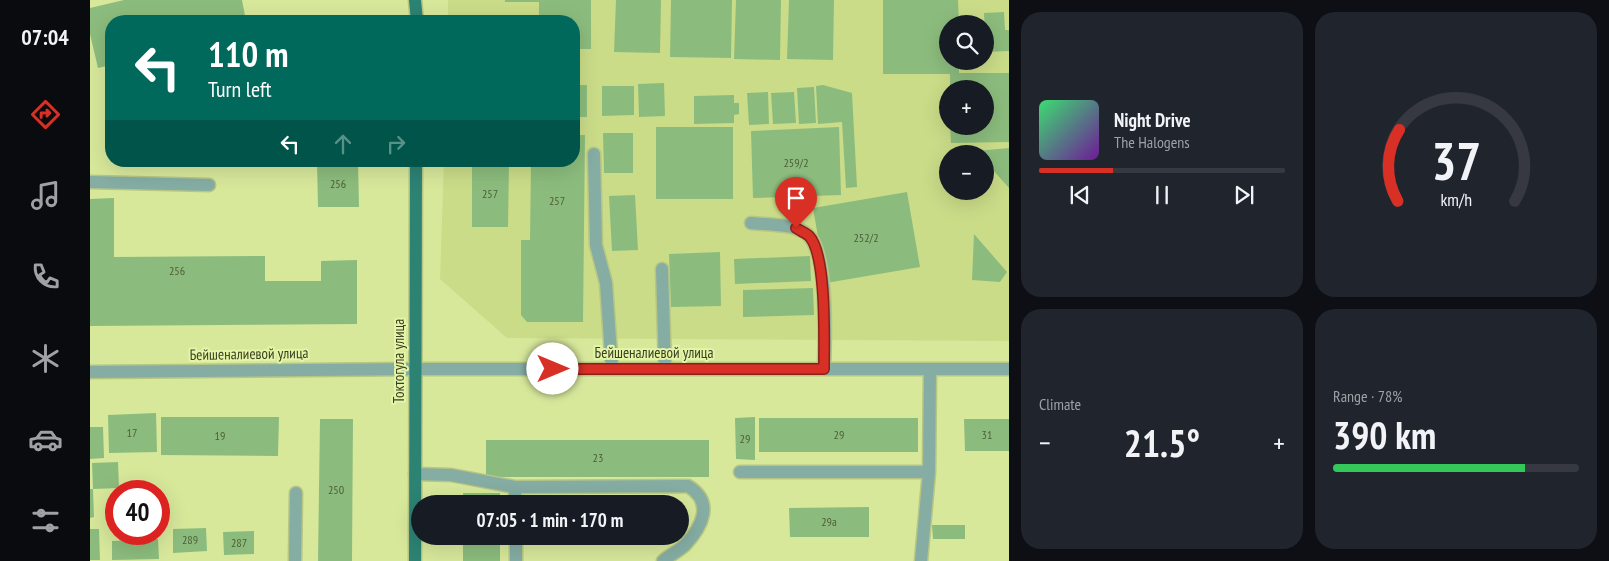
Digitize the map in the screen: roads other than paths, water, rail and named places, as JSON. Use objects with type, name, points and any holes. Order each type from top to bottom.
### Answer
[{"type":"main road","points":[[415,0],[416,15]]},
{"type":"main road","name":"Токтогула улица","points":[[414,561],[416,167]]},
{"type":"street","points":[[594,154],[596,245],[606,283],[612,369]]},
{"type":"street","points":[[90,182],[209,185]]},
{"type":"street","points":[[752,222],[796,228],[810,236],[820,259],[825,333],[824,369]]},
{"type":"street","points":[[662,269],[664,369]]},
{"type":"street","points":[[921,561],[929,472],[930,368]]},
{"type":"street","name":"Бейшеналиевой улица","points":[[90,372],[415,369],[1009,368]]},
{"type":"street","points":[[740,472],[929,472]]},
{"type":"street","points":[[415,474],[451,475],[515,487],[688,486],[699,493],[705,506],[702,519],[686,545],[663,561]]},
{"type":"street","points":[[515,487],[515,495]]},
{"type":"street","points":[[295,561],[296,493]]},
{"type":"street","points":[[516,545],[516,561]]}]
